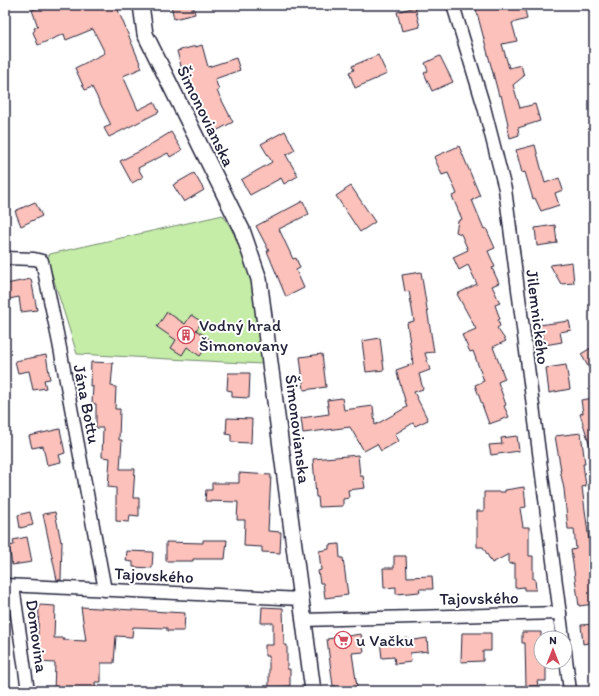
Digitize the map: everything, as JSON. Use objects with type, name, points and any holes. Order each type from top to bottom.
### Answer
[{"type":"street","name":"Šimonovianska","points":[[140,5],[145,34],[242,230],[259,279],[313,691]]},
{"type":"street","name":"Jilemnického","points":[[453,5],[484,107],[505,189],[562,630]]},
{"type":"street","name":"Jána Bottu","points":[[5,258],[34,259],[42,261],[105,590]]},
{"type":"street","name":"Tajovského","points":[[9,586],[301,599]]},
{"type":"street","name":"Domovina","points":[[9,586],[28,691]]},
{"type":"street","name":"Tajovského","points":[[304,620],[560,613]]},
{"type":"street","points":[[567,670],[570,691]]},
{"type":"green space","points":[[223,215],[238,243],[250,274],[257,312],[262,364],[77,354],[47,258],[50,254]]},
{"type":"building","points":[[36,5],[116,5],[142,68],[123,76],[138,110],[154,102],[159,112],[109,137],[104,128],[111,125],[92,87],[85,90],[75,68],[105,53],[93,29],[66,40],[64,34],[38,45],[33,32],[35,30],[34,28],[38,27],[32,10],[37,8]]},
{"type":"building","points":[[171,5],[193,5],[195,14],[174,19]]},
{"type":"building","points":[[476,5],[524,5],[527,19],[512,23],[517,41],[502,44],[509,68],[521,65],[524,76],[513,85],[520,108],[535,104],[540,121],[518,128],[519,135],[510,138],[501,95],[499,96]]},
{"type":"building","points":[[415,7],[420,27],[402,31],[397,12]]},
{"type":"building","points":[[202,45],[208,67],[236,58],[240,70],[215,79],[219,90],[217,91],[233,122],[214,132],[197,101],[187,69],[182,70],[177,51]]},
{"type":"building","points":[[378,55],[387,74],[355,88],[349,72],[354,70],[352,66]]},
{"type":"building","points":[[440,56],[453,82],[432,91],[424,73],[428,71],[425,63]]},
{"type":"building","points":[[285,131],[295,150],[286,155],[298,176],[284,184],[281,178],[250,195],[241,180],[272,162],[261,144]]},
{"type":"building","points":[[171,132],[182,150],[170,157],[168,153],[138,168],[143,177],[132,183],[120,161]]},
{"type":"building","points":[[535,145],[545,183],[559,178],[563,190],[555,193],[559,205],[541,211],[535,198],[533,199],[525,172],[522,173],[516,150]]},
{"type":"building","points":[[459,146],[480,196],[472,200],[484,229],[486,228],[495,248],[488,251],[495,267],[492,268],[499,283],[492,286],[500,303],[495,305],[500,319],[498,320],[500,326],[497,328],[506,341],[493,347],[505,379],[498,382],[506,405],[504,406],[509,417],[489,424],[475,385],[484,381],[473,351],[470,352],[462,335],[476,329],[457,294],[477,284],[468,265],[459,270],[453,257],[468,250],[461,234],[456,232],[458,221],[462,219],[452,196],[457,194],[448,173],[442,175],[434,157]]},
{"type":"building","points":[[194,173],[204,190],[184,202],[173,185]]},
{"type":"building","points":[[351,186],[375,222],[360,232],[336,196]]},
{"type":"building","points":[[303,201],[309,214],[279,229],[293,259],[296,258],[300,268],[296,270],[304,288],[286,297],[267,251],[269,251],[256,226]]},
{"type":"building","points":[[35,202],[42,216],[21,226],[15,211]]},
{"type":"building","points":[[555,225],[557,243],[537,246],[535,228]]},
{"type":"building","points":[[572,262],[574,283],[561,284],[550,265]]},
{"type":"building","points":[[421,272],[434,352],[425,353],[430,370],[419,374],[423,389],[414,392],[428,420],[415,426],[413,423],[395,434],[399,441],[381,451],[377,444],[364,451],[350,427],[303,433],[301,418],[329,414],[327,400],[342,398],[344,410],[373,406],[375,425],[407,407],[396,370],[413,364],[407,323],[414,321],[409,291],[405,292],[402,275]]},
{"type":"building","points":[[31,279],[37,310],[21,312],[19,297],[9,299],[6,284]]},
{"type":"building","name":"Vodný hrad Šimonovany","points":[[167,312],[185,324],[191,315],[202,322],[196,330],[211,340],[200,356],[187,347],[182,355],[171,348],[176,340],[157,327]]},
{"type":"building","points":[[569,321],[571,330],[560,332],[562,342],[545,345],[539,325]]},
{"type":"building","points":[[380,338],[384,370],[366,372],[362,341]]},
{"type":"building","points":[[594,346],[594,377],[581,354]]},
{"type":"building","points":[[322,354],[326,387],[304,390],[300,357]]},
{"type":"building","points":[[46,355],[50,379],[44,380],[46,388],[33,390],[29,371],[18,373],[15,361]]},
{"type":"building","points":[[91,362],[113,363],[111,386],[116,387],[115,409],[120,409],[119,440],[122,440],[120,469],[135,469],[133,498],[139,498],[139,516],[130,515],[129,522],[116,521],[116,488],[108,487],[110,458],[102,457],[103,428],[96,428],[96,404],[92,403],[93,386],[90,386]]},
{"type":"building","points":[[566,365],[570,389],[549,393],[546,368]]},
{"type":"building","points":[[228,373],[250,373],[249,398],[232,397],[232,391],[227,390]]},
{"type":"building","points":[[594,398],[594,451],[592,452],[580,414],[583,413],[581,400]]},
{"type":"building","points":[[227,418],[252,419],[251,443],[231,442],[231,435],[226,434]]},
{"type":"building","points":[[60,429],[65,453],[59,455],[61,462],[47,465],[43,446],[32,448],[29,436]]},
{"type":"building","points":[[581,433],[586,486],[582,487],[594,579],[594,604],[579,606],[571,550],[576,549],[574,529],[568,529],[564,489],[555,436]]},
{"type":"building","points":[[517,436],[519,451],[491,455],[489,445],[502,444],[501,438]]},
{"type":"building","points":[[358,455],[360,476],[363,476],[365,488],[348,490],[349,498],[343,499],[343,506],[319,507],[318,497],[316,497],[313,459]]},
{"type":"building","points":[[239,473],[271,475],[268,531],[281,532],[280,553],[262,552],[262,547],[244,546],[245,520],[237,520],[238,502],[205,501],[206,490],[212,490],[212,483],[239,483]]},
{"type":"building","points":[[524,487],[526,507],[520,508],[523,527],[529,527],[529,556],[533,556],[533,579],[535,579],[536,590],[524,590],[524,587],[515,588],[515,563],[509,564],[509,554],[492,563],[483,547],[477,547],[477,511],[484,511],[484,492],[505,492],[505,490]]},
{"type":"building","points":[[30,512],[33,525],[20,528],[18,515]]},
{"type":"building","points":[[55,512],[61,542],[62,541],[61,580],[57,580],[43,514]]},
{"type":"building","points":[[27,537],[32,562],[12,565],[9,546],[14,545],[13,540]]},
{"type":"building","points":[[203,540],[227,540],[225,559],[166,561],[166,542],[203,543]]},
{"type":"building","points":[[339,544],[340,558],[343,558],[348,595],[325,598],[323,583],[320,583],[318,571],[321,570],[319,551],[329,549],[329,545]]},
{"type":"building","points":[[127,551],[153,552],[152,568],[133,567],[133,562],[126,561]]},
{"type":"building","points":[[394,556],[406,556],[407,577],[432,576],[433,589],[419,589],[420,592],[396,594],[396,587],[384,588],[383,568],[394,568]]},
{"type":"building","points":[[39,605],[55,606],[54,638],[64,638],[63,640],[86,641],[81,607],[185,613],[184,631],[167,631],[167,628],[133,627],[132,637],[116,636],[114,663],[101,663],[101,682],[95,682],[95,691],[54,691],[55,663],[37,662]]},
{"type":"building","points":[[262,607],[283,608],[284,645],[287,645],[287,669],[290,669],[290,686],[269,687],[269,656],[265,656],[265,645],[273,645],[273,623],[261,623]]},
{"type":"building","points":[[594,624],[594,642],[583,644],[581,625]]},
{"type":"building","points":[[522,632],[533,632],[533,670],[546,670],[546,681],[537,681],[538,686],[526,686],[525,643],[522,643]]},
{"type":"building","points":[[462,633],[491,633],[491,651],[483,651],[483,661],[461,662]]},
{"type":"building","points":[[361,634],[364,652],[352,653],[357,687],[336,690],[336,686],[333,686],[327,639]]},
{"type":"building","points":[[408,638],[408,641],[427,638],[428,651],[410,653],[411,662],[395,664],[394,657],[382,658],[380,641]]},
{"type":"place","name":"Vodný hrad Šimonovany","points":[[186,335]]},
{"type":"place","name":"u Vačku","points":[[343,640]]}]
